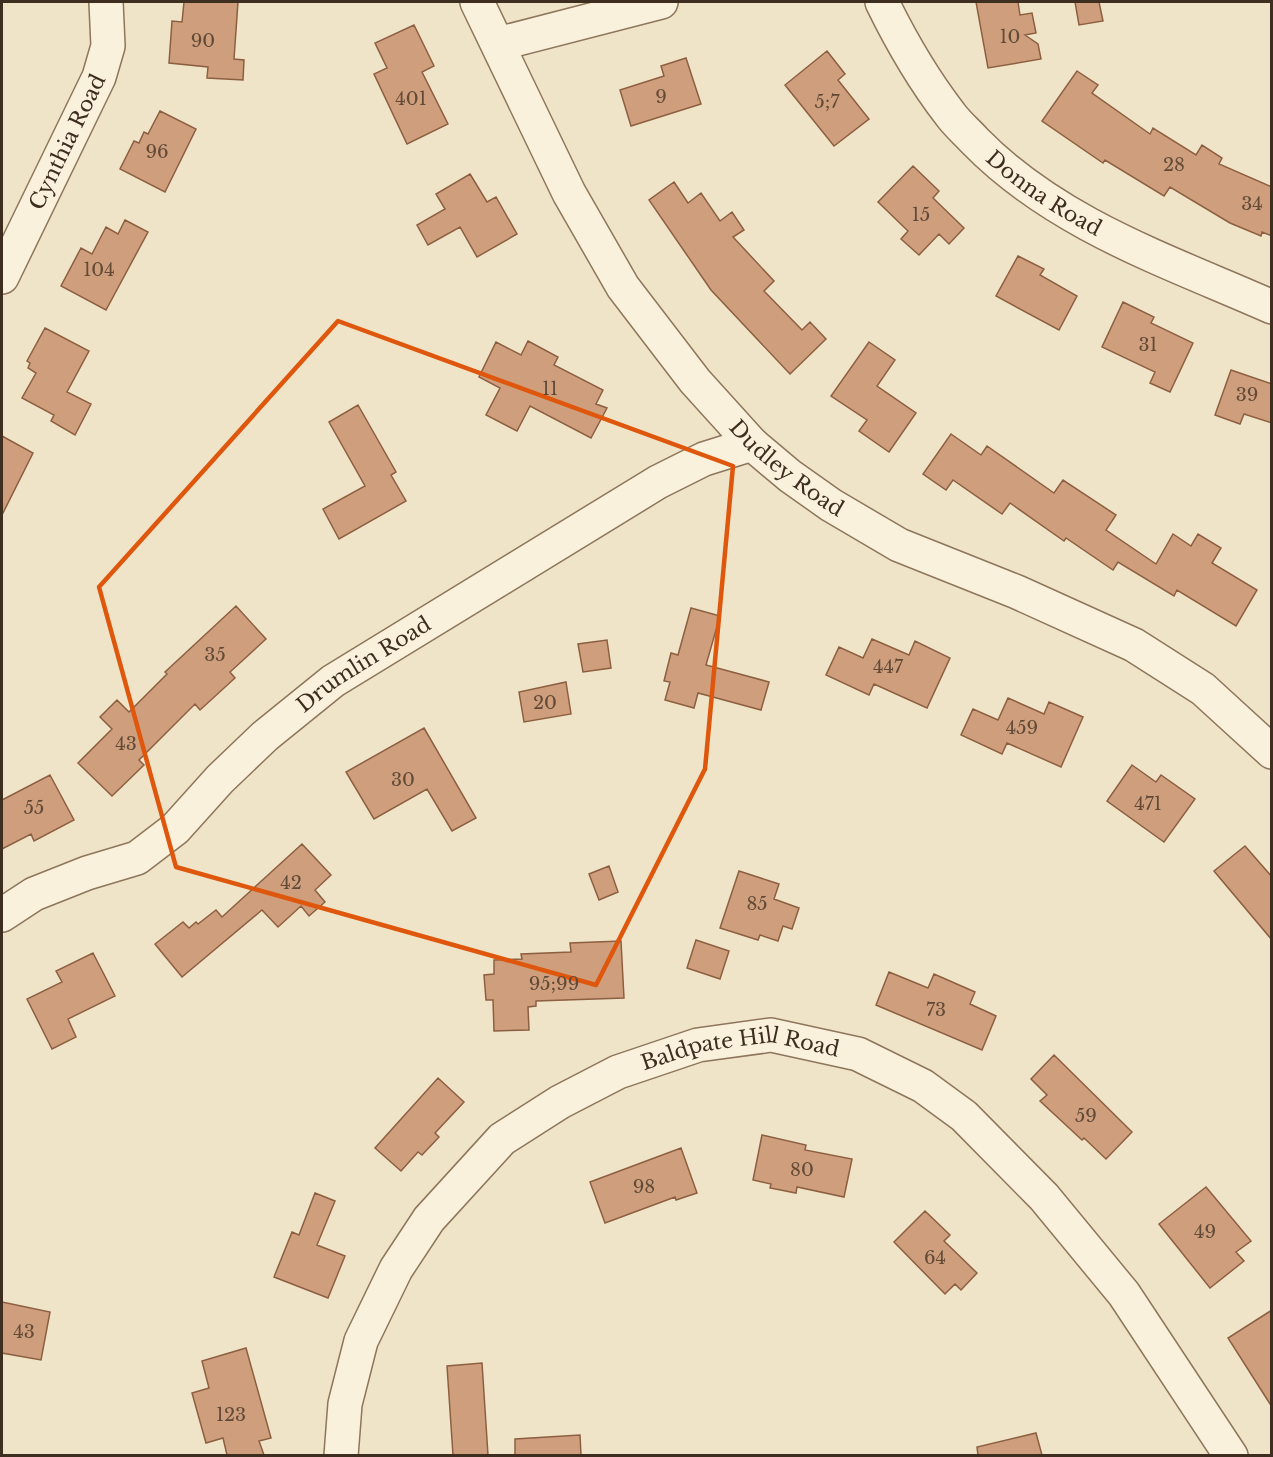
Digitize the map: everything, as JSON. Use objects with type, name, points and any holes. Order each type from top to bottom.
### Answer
[{"type":"street","name":"Cynthia Road","points":[[2,277],[99,77],[108,46],[106,2]]},
{"type":"street","name":"Dudley Road","points":[[477,2],[569,194],[623,287],[695,381],[752,444],[790,476],[831,505],[899,545],[1017,592],[1134,645],[1203,689],[1272,752]]},
{"type":"street","points":[[498,44],[661,2]]},
{"type":"street","name":"Donna Road","points":[[882,2],[900,39],[951,116],[991,157],[1045,198],[1119,240],[1272,308]]},
{"type":"street","name":"Drumlin Road","points":[[2,915],[34,894],[87,873],[136,858],[175,829],[220,779],[265,736],[333,681],[658,482],[704,459],[752,444]]},
{"type":"street","name":"Baldpate Hill Road","points":[[341,1455],[345,1404],[361,1341],[396,1269],[429,1219],[502,1139],[560,1102],[618,1072],[698,1045],[771,1035],[858,1054],[923,1086],[964,1116],[1044,1197],[1124,1294],[1231,1455]]},
{"type":"street","name":"Baldpate Hill Road","points":[[1203,1412],[1221,1455]]},
{"type":"highlighted area","points":[[338,321],[733,466],[705,769],[596,985],[176,867],[99,587]]},
{"type":"building","points":[[184,2],[238,2],[234,59],[244,60],[243,80],[207,78],[208,67],[169,63],[172,21],[182,22]]},
{"type":"building","points":[[976,2],[1018,2],[1020,15],[1032,13],[1036,33],[1025,35],[1038,44],[1041,59],[988,68]]},
{"type":"building","points":[[1075,2],[1099,2],[1103,21],[1079,25]]},
{"type":"building","points":[[414,25],[434,66],[422,72],[448,124],[407,144],[374,74],[387,68],[375,43]]},
{"type":"building","points":[[827,51],[845,74],[838,80],[869,119],[834,146],[785,85]]},
{"type":"building","points":[[686,58],[701,104],[631,126],[620,90],[664,76],[661,66]]},
{"type":"building","points":[[1077,71],[1098,85],[1092,93],[1150,134],[1153,128],[1196,155],[1202,145],[1222,158],[1219,164],[1272,187],[1272,236],[1262,232],[1261,236],[1230,223],[1170,187],[1164,196],[1105,160],[1103,163],[1042,121]]},
{"type":"building","points":[[160,111],[196,129],[165,192],[120,169],[134,141],[139,143],[144,132],[148,134]]},
{"type":"building","points":[[913,166],[939,191],[933,198],[964,228],[949,244],[939,234],[919,255],[901,239],[908,231],[878,202]]},
{"type":"building","points":[[470,174],[487,202],[496,197],[517,234],[477,257],[460,227],[428,245],[417,225],[445,209],[436,194]]},
{"type":"building","points":[[674,182],[688,203],[701,193],[720,221],[732,212],[744,230],[733,237],[774,281],[764,291],[802,330],[810,322],[826,339],[790,374],[711,290],[649,200]]},
{"type":"building","points":[[125,220],[148,232],[106,310],[61,286],[81,248],[92,254],[106,227],[118,234]]},
{"type":"building","points":[[1018,256],[1044,269],[1040,275],[1077,296],[1059,330],[996,296]]},
{"type":"building","points":[[1123,302],[1154,317],[1151,323],[1193,343],[1170,392],[1150,383],[1155,372],[1102,347]]},
{"type":"building","points":[[45,328],[89,351],[67,392],[91,404],[75,435],[51,421],[54,415],[22,398],[36,373],[28,368],[30,363],[27,361]]},
{"type":"building","points":[[528,341],[558,357],[554,365],[603,390],[596,404],[607,408],[591,438],[530,406],[517,431],[486,415],[500,388],[479,377],[496,342],[521,355]]},
{"type":"building","points":[[869,342],[895,360],[877,386],[916,413],[889,452],[859,431],[867,420],[831,396]]},
{"type":"building","points":[[1231,370],[1272,384],[1272,423],[1244,414],[1240,424],[1215,415]]},
{"type":"building","points":[[358,405],[396,472],[391,475],[406,501],[339,539],[323,509],[365,486],[329,422]]},
{"type":"building","points":[[951,434],[981,455],[987,446],[1054,493],[1063,480],[1116,515],[1106,530],[1156,564],[1173,534],[1191,546],[1198,534],[1221,548],[1212,563],[1257,590],[1236,626],[1177,590],[1174,596],[1118,562],[1113,570],[1066,538],[1064,541],[1010,503],[1002,514],[953,480],[946,490],[923,474]]},
{"type":"building","points":[[2,436],[33,453],[2,515]]},
{"type":"building","points":[[236,606],[266,639],[230,672],[235,678],[200,710],[195,704],[139,760],[144,765],[112,796],[78,763],[112,729],[100,717],[117,700],[129,712],[167,674],[165,672]]},
{"type":"building","points":[[691,608],[720,616],[706,665],[769,682],[761,710],[698,693],[694,708],[665,700],[670,682],[664,681],[671,653],[678,655]]},
{"type":"building","points":[[872,639],[909,655],[915,641],[950,658],[927,708],[874,684],[869,695],[826,675],[839,647],[863,658]]},
{"type":"building","points":[[607,640],[611,668],[583,672],[578,644]]},
{"type":"building","points":[[566,682],[571,714],[524,722],[519,692]]},
{"type":"building","points":[[1008,698],[1044,714],[1049,702],[1083,717],[1061,767],[1007,743],[1002,754],[961,735],[973,709],[998,720]]},
{"type":"building","points":[[424,728],[476,818],[452,831],[427,789],[374,819],[346,772]]},
{"type":"building","points":[[1132,765],[1156,782],[1161,775],[1195,799],[1164,842],[1107,801]]},
{"type":"building","points":[[50,775],[74,820],[34,841],[31,834],[2,849],[2,800]]},
{"type":"building","points":[[302,844],[331,875],[315,890],[325,902],[309,916],[301,906],[278,927],[262,910],[182,977],[155,944],[183,922],[189,928],[216,910],[222,917]]},
{"type":"building","points":[[1245,846],[1272,877],[1272,940],[1214,871]]},
{"type":"building","points":[[609,866],[618,892],[599,900],[589,874]]},
{"type":"building","points":[[739,871],[779,884],[774,899],[799,908],[792,929],[783,926],[778,941],[760,935],[758,940],[720,928]]},
{"type":"building","points":[[696,940],[729,951],[720,979],[687,968]]},
{"type":"building","points":[[621,941],[624,998],[536,1001],[536,1006],[528,1007],[529,1030],[494,1031],[493,1000],[486,1000],[484,975],[494,974],[494,960],[522,959],[521,954],[571,952],[570,943]]},
{"type":"building","points":[[93,953],[115,996],[68,1019],[76,1037],[52,1049],[27,999],[62,982],[56,971]]},
{"type":"building","points":[[889,972],[928,988],[934,974],[975,992],[970,1004],[996,1016],[982,1050],[876,1005]]},
{"type":"building","points":[[1054,1055],[1132,1132],[1106,1159],[1040,1101],[1047,1095],[1031,1079]]},
{"type":"building","points":[[438,1078],[464,1102],[435,1133],[439,1137],[422,1155],[418,1152],[401,1171],[375,1148]]},
{"type":"building","points":[[762,1135],[806,1145],[805,1150],[852,1159],[844,1197],[797,1187],[796,1193],[770,1188],[771,1184],[753,1180]]},
{"type":"building","points":[[681,1148],[697,1193],[676,1200],[675,1197],[605,1223],[590,1182]]},
{"type":"building","points":[[1206,1187],[1251,1241],[1236,1252],[1244,1261],[1210,1288],[1159,1224]]},
{"type":"building","points":[[315,1193],[335,1201],[317,1245],[345,1256],[328,1298],[274,1277],[292,1232],[299,1235]]},
{"type":"building","points":[[925,1211],[950,1235],[944,1241],[977,1273],[961,1290],[955,1284],[945,1294],[894,1242]]},
{"type":"building","points":[[2,1302],[50,1312],[41,1360],[2,1353]]},
{"type":"building","points":[[1272,1310],[1272,1407],[1228,1338]]},
{"type":"building","points":[[246,1348],[271,1438],[259,1441],[264,1455],[227,1455],[223,1438],[206,1443],[192,1393],[209,1388],[202,1361]]},
{"type":"building","points":[[482,1363],[488,1455],[453,1455],[447,1366]]},
{"type":"building","points":[[1036,1433],[1042,1455],[978,1455],[977,1447]]},
{"type":"building","points":[[580,1435],[581,1455],[515,1455],[515,1439]]}]
